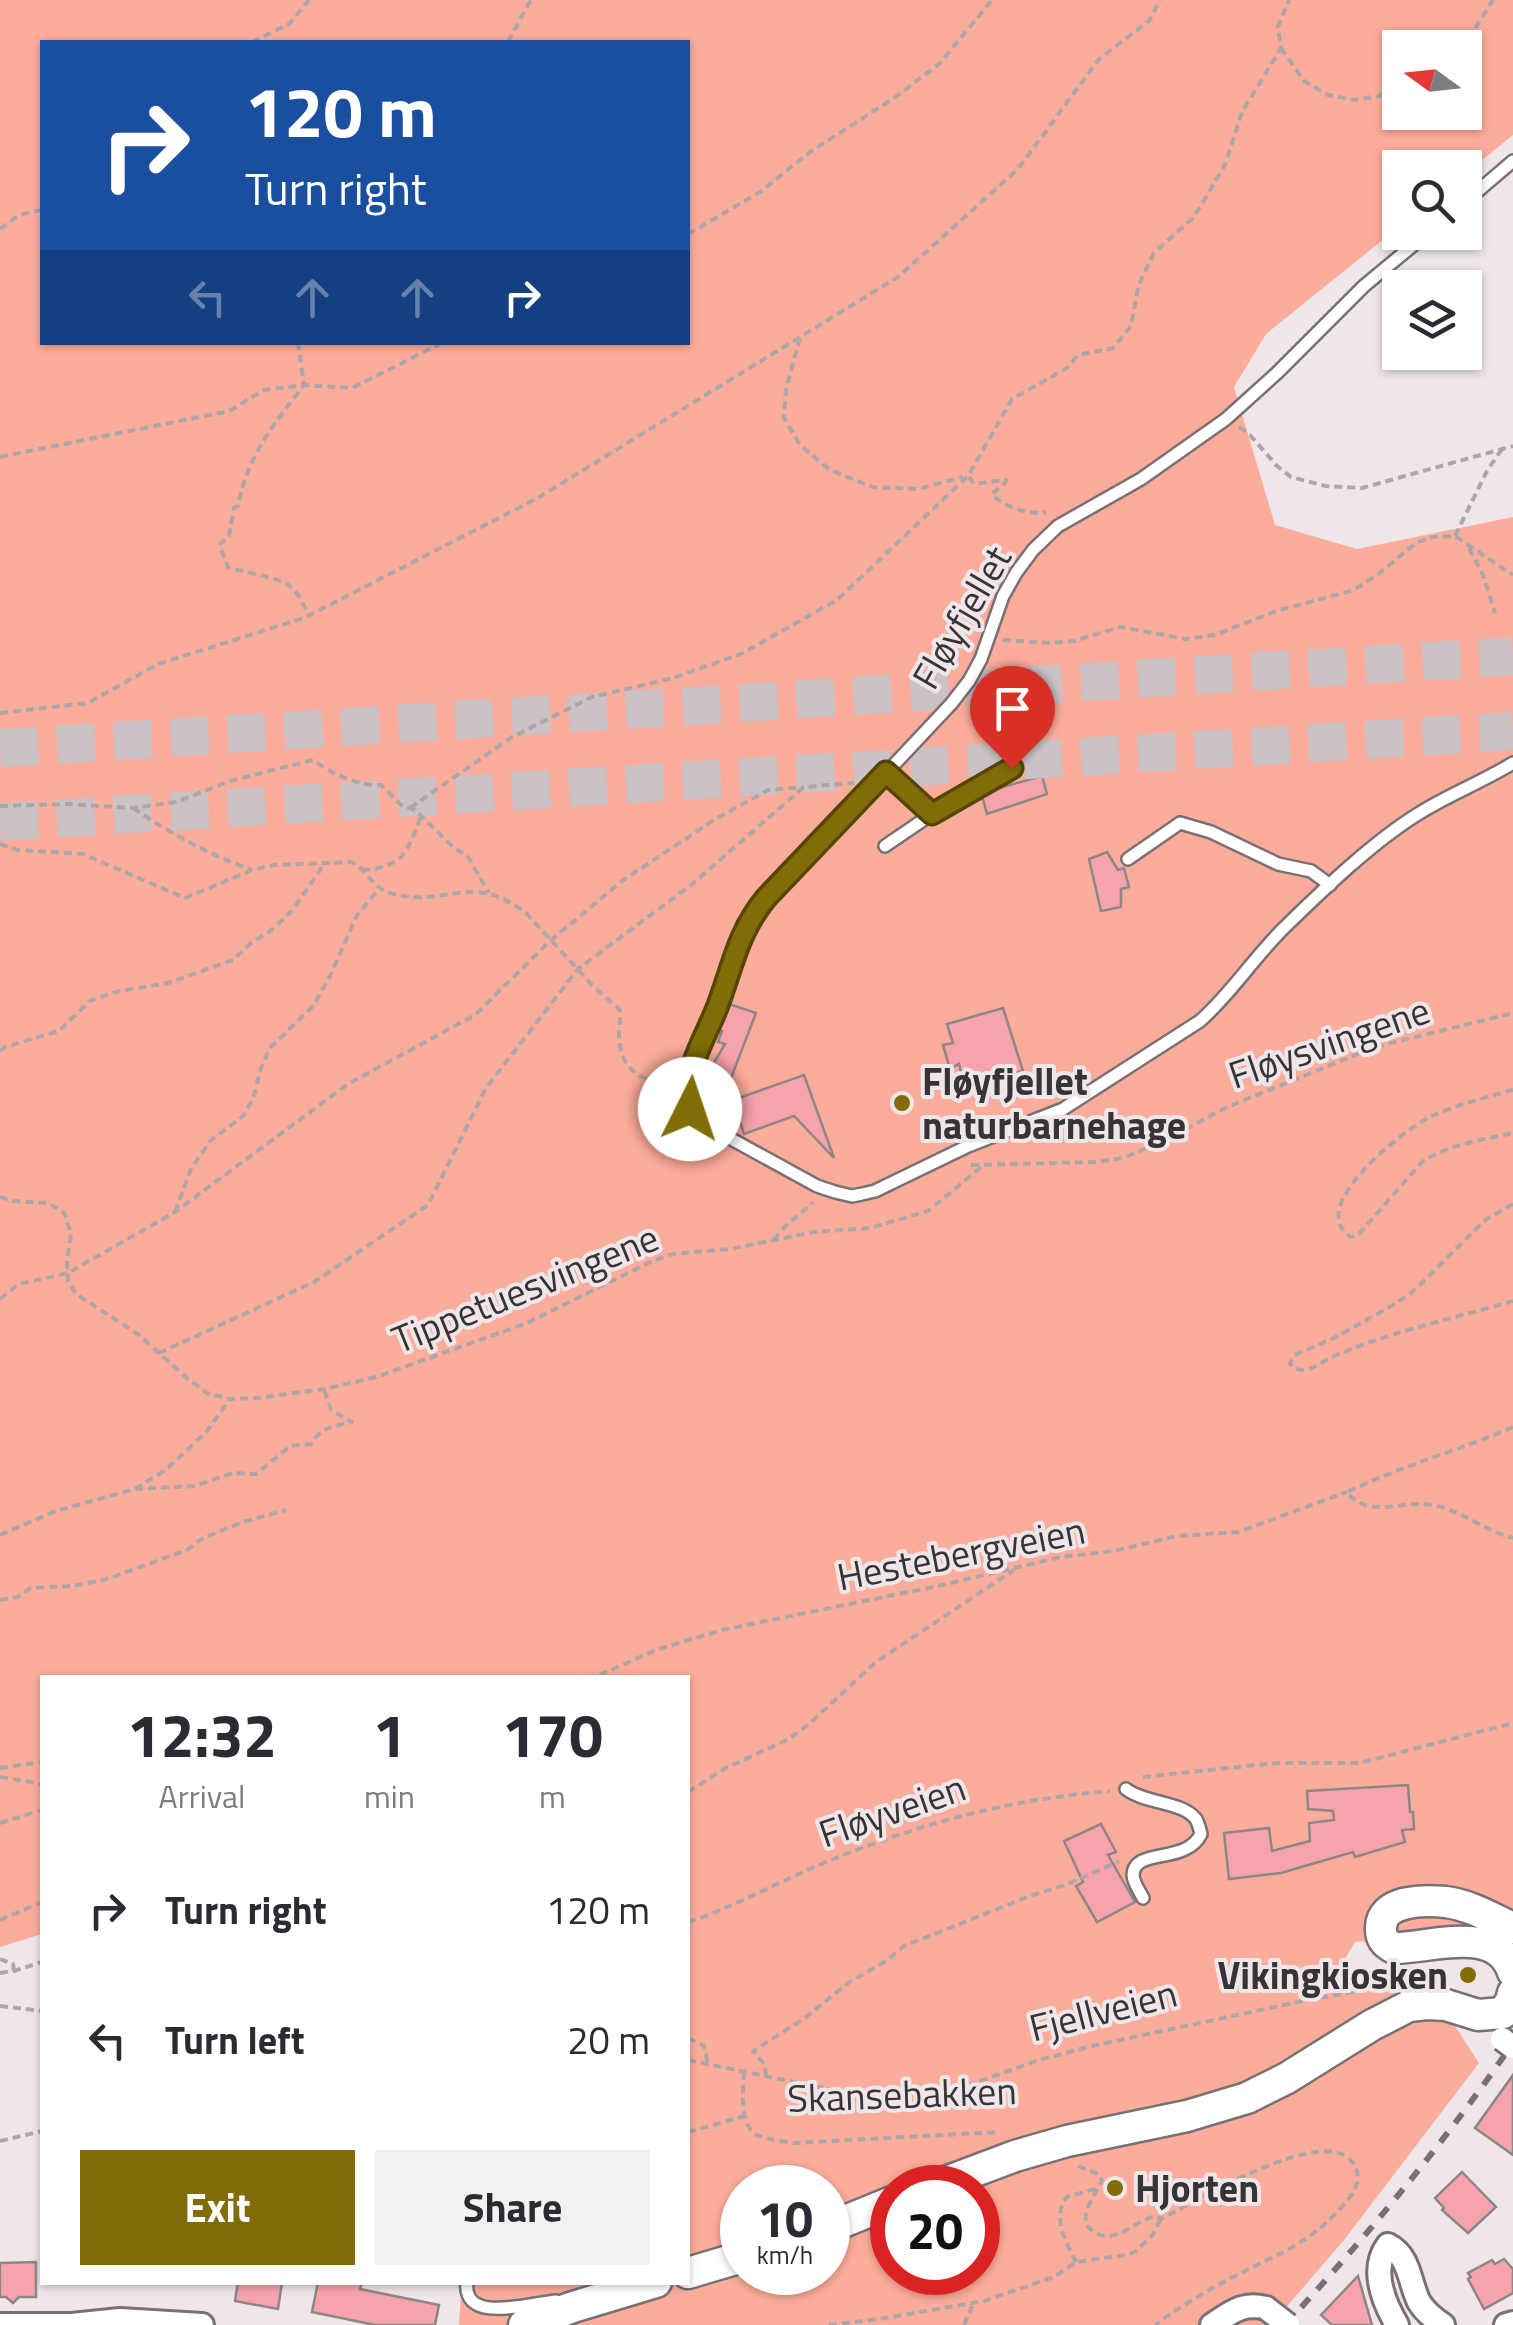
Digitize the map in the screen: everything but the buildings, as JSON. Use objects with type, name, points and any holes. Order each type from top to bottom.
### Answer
[{"type":"street","points":[[1513,1928],[1471,1908],[1430,1901],[1394,1907],[1380,1925],[1386,1944],[1394,1948],[1488,1944],[1509,1960],[1513,1972]]},
{"type":"street","points":[[1478,2015],[1503,2013],[1513,1992]]},
{"type":"street","name":"Skansebakken","points":[[990,2165],[1067,2140],[1187,2116],[1247,2098],[1409,2006],[1446,2005],[1478,2015]]},
{"type":"street","points":[[1478,2015],[1508,2043]]},
{"type":"street","points":[[1397,2325],[1382,2294],[1379,2275],[1380,2256],[1388,2245],[1398,2250],[1404,2260],[1420,2304],[1443,2325]]},
{"type":"street","points":[[690,2272],[720,2264]]},
{"type":"street","points":[[524,2325],[646,2285]]},
{"type":"street","points":[[1212,2325],[1252,2304],[1266,2308],[1288,2325]]},
{"type":"street","points":[[0,2325],[120,2320],[202,2325]]},
{"type":"lane","points":[[1482,187],[1513,161]]},
{"type":"lane","name":"Fløyfjellet","points":[[688,1082],[692,1061],[752,916],[969,681],[1003,596],[1033,550],[1058,526],[1141,478],[1226,420],[1364,286],[1407,250]]},
{"type":"lane","points":[[688,1082],[687,1096],[695,1118],[817,1186],[852,1196],[862,1194],[1062,1109],[1200,1021],[1260,952],[1330,885],[1419,813],[1513,763]]},
{"type":"lane","points":[[884,846],[1012,768]]},
{"type":"lane","points":[[883,776],[932,814]]},
{"type":"lane","points":[[1128,860],[1180,824],[1210,832],[1278,864],[1311,871],[1330,885]]},
{"type":"lane","points":[[1126,1790],[1196,1818],[1201,1834],[1184,1851],[1150,1857],[1138,1865],[1134,1879],[1143,1898]]},
{"type":"lane","points":[[465,2285],[472,2303],[486,2309],[560,2300],[573,2308]]},
{"type":"path","points":[[256,40],[289,24],[308,0]]},
{"type":"path","points":[[509,40],[534,0]]},
{"type":"path","points":[[690,233],[760,192],[810,152],[940,63],[992,0]]},
{"type":"path","points":[[0,713],[88,703],[158,664],[309,615],[536,499],[898,277],[1018,169],[1099,59],[1149,21],[1160,0]]},
{"type":"path","points":[[1289,0],[1278,27],[1281,48],[1304,82],[1328,95],[1354,100],[1382,94]]},
{"type":"path","points":[[1472,30],[1493,0]]},
{"type":"path","points":[[410,808],[512,737],[592,697],[673,678],[741,654],[837,600],[968,476],[1012,400],[1067,368],[1078,355],[1113,348],[1131,326],[1139,284],[1154,253],[1194,217],[1226,165],[1242,112],[1281,48]]},
{"type":"path","points":[[0,229],[18,215],[40,210]]},
{"type":"path","points":[[801,336],[786,389],[784,418],[800,444],[830,470],[872,487],[918,489],[968,476]]},
{"type":"path","points":[[298,345],[304,385],[264,436],[234,508],[229,536],[220,548],[228,567],[274,578],[292,587],[309,615]]},
{"type":"path","points":[[0,457],[229,411],[264,390],[304,385],[352,388],[438,345]]},
{"type":"path","points":[[1226,420],[1250,435],[1291,477],[1326,486],[1362,488],[1513,446]]},
{"type":"path","points":[[1455,536],[1487,471],[1502,450]]},
{"type":"path","points":[[968,476],[974,484],[1006,480],[992,496],[1008,506],[1036,514],[1058,510],[1074,516]]},
{"type":"path","points":[[989,638],[1074,641],[1120,627],[1186,639],[1215,635],[1276,611],[1354,590],[1416,543],[1432,537],[1455,536],[1513,575]]},
{"type":"path","points":[[1470,548],[1484,575],[1495,612]]},
{"type":"path","points":[[0,806],[134,808],[176,802],[230,781],[313,760],[338,775],[371,786],[381,785],[401,805],[422,816],[455,849],[467,854],[489,892]]},
{"type":"path","points":[[0,1299],[19,1284],[68,1273],[175,1212],[348,1084],[475,1015],[552,940],[622,881],[714,820],[768,790],[883,776]]},
{"type":"path","points":[[159,1353],[314,1282],[428,1205],[486,1088],[578,969],[691,885],[804,787]]},
{"type":"path","points":[[134,808],[180,839],[252,870]]},
{"type":"path","points":[[362,870],[383,869],[401,860],[422,816]]},
{"type":"path","points":[[0,844],[18,850],[83,854],[185,898],[274,865],[351,862],[368,880],[392,893],[417,898],[489,892],[517,906],[620,1010],[621,1052],[638,1077],[654,1082],[688,1082]]},
{"type":"path","points":[[0,1052],[59,1030],[90,1001],[115,992],[168,983],[233,960],[292,910],[325,863]]},
{"type":"path","points":[[175,1212],[191,1169],[210,1141],[242,1116],[253,1099],[260,1068],[270,1048],[314,1005],[357,916],[379,888]]},
{"type":"path","name":"Fløysvingene","points":[[933,1164],[1096,1162],[1122,1158],[1166,1140],[1225,1108],[1375,1048],[1513,1013]]},
{"type":"path","points":[[1513,1090],[1431,1116],[1392,1142],[1372,1161],[1339,1207],[1337,1218],[1344,1233],[1357,1236],[1422,1162],[1434,1154],[1513,1133]]},
{"type":"path","name":"Tippetuesvingene","points":[[230,1399],[324,1389],[376,1377],[526,1323],[672,1254],[730,1249],[814,1232],[870,1228],[928,1210],[984,1165]]},
{"type":"path","points":[[774,1240],[783,1226],[811,1205],[817,1186]]},
{"type":"path","points":[[0,1198],[49,1203],[65,1214],[72,1235],[68,1281],[76,1294],[138,1335],[207,1393],[230,1399],[207,1431],[167,1469],[136,1489]]},
{"type":"path","points":[[1513,1204],[1484,1220],[1395,1304],[1297,1354],[1290,1364],[1300,1371],[1310,1369],[1359,1346],[1513,1301]]},
{"type":"path","points":[[0,1535],[56,1511],[136,1489],[195,1486],[233,1473],[261,1472],[290,1446],[310,1444],[332,1425],[352,1422],[331,1410],[324,1389]]},
{"type":"path","points":[[1513,1427],[1407,1465],[1347,1492],[1357,1503],[1370,1508],[1440,1506],[1513,1538]]},
{"type":"path","name":"Hestebergveien","points":[[598,1675],[656,1650],[722,1630],[1061,1557],[1114,1551],[1177,1536],[1238,1532],[1347,1492]]},
{"type":"path","points":[[0,1600],[17,1597],[31,1588],[104,1580],[187,1550],[203,1538],[242,1522],[286,1510]]},
{"type":"path","points":[[690,1791],[724,1769],[787,1740],[876,1662],[1018,1568]]},
{"type":"path","name":"Fløyveien","points":[[690,1921],[816,1866],[947,1819],[1052,1796],[1126,1790],[1136,1778],[1158,1774],[1276,1763],[1379,1760],[1513,1723]]},
{"type":"path","points":[[0,1768],[40,1762]]},
{"type":"path","points":[[0,1777],[40,1784]]},
{"type":"path","points":[[0,1823],[40,1811]]},
{"type":"path","points":[[766,2077],[765,2065],[753,2051],[904,1946],[1068,1884],[1116,1861],[1138,1865]]},
{"type":"path","points":[[0,1920],[40,1903]]},
{"type":"path","points":[[0,1959],[13,1964],[14,1971]]},
{"type":"path","points":[[0,1972],[40,1963]]},
{"type":"path","name":"Fjellveien","points":[[690,2060],[862,2096],[913,2102],[1092,2046],[1397,1984]]},
{"type":"path","points":[[0,2006],[40,2010]]},
{"type":"path","points":[[690,2039],[704,2046],[708,2064]]},
{"type":"path","points":[[744,2072],[746,2116]]},
{"type":"path","name":"Skansebakken","points":[[690,2131],[746,2116],[756,2134],[794,2143],[1013,2131]]},
{"type":"path","points":[[0,2141],[40,2131]]},
{"type":"path","points":[[830,2325],[974,2302],[1042,2282],[1076,2262],[1104,2260],[1136,2251],[1152,2236],[1161,2219],[1231,2182],[1306,2153],[1331,2151],[1351,2159],[1358,2182],[1341,2208],[1307,2238],[1199,2296],[1155,2325]]},
{"type":"path","points":[[1076,2262],[1060,2221],[1059,2210],[1066,2197],[1098,2188],[1087,2208],[1086,2220],[1090,2230],[1100,2235],[1120,2234],[1150,2217],[1161,2219]]},
{"type":"path","points":[[964,2325],[974,2302]]},
{"type":"shaded area","points":[[0,0],[1513,0],[1513,135],[1482,160],[1482,150],[1382,150],[1382,241],[1266,334],[1234,387],[1275,525],[1357,549],[1513,517],[1513,1935],[1501,1930],[1355,1942],[1324,1994],[1385,1984],[1455,2026],[1479,2063],[1344,2240],[1271,2325],[459,2325],[462,2285],[690,2285],[690,1675],[40,1675],[40,1935],[0,1947]]},
{"type":"tunnel","points":[[0,748],[1513,656]]},
{"type":"tunnel","points":[[0,822],[1513,731]]},
{"type":"railway","points":[[1285,2325],[1404,2188],[1513,2043]]},
{"type":"place","name":"Fløyfjellet naturbarnehage","points":[[902,1103]]},
{"type":"place","name":"Vikingkiosken","points":[[1468,1975]]},
{"type":"place","name":"Hjorten","points":[[1115,2188]]},
{"type":"route","points":[[690,1109],[687,1096],[692,1061],[718,1006],[741,936],[766,898],[886,772],[932,814],[1012,768]]}]
